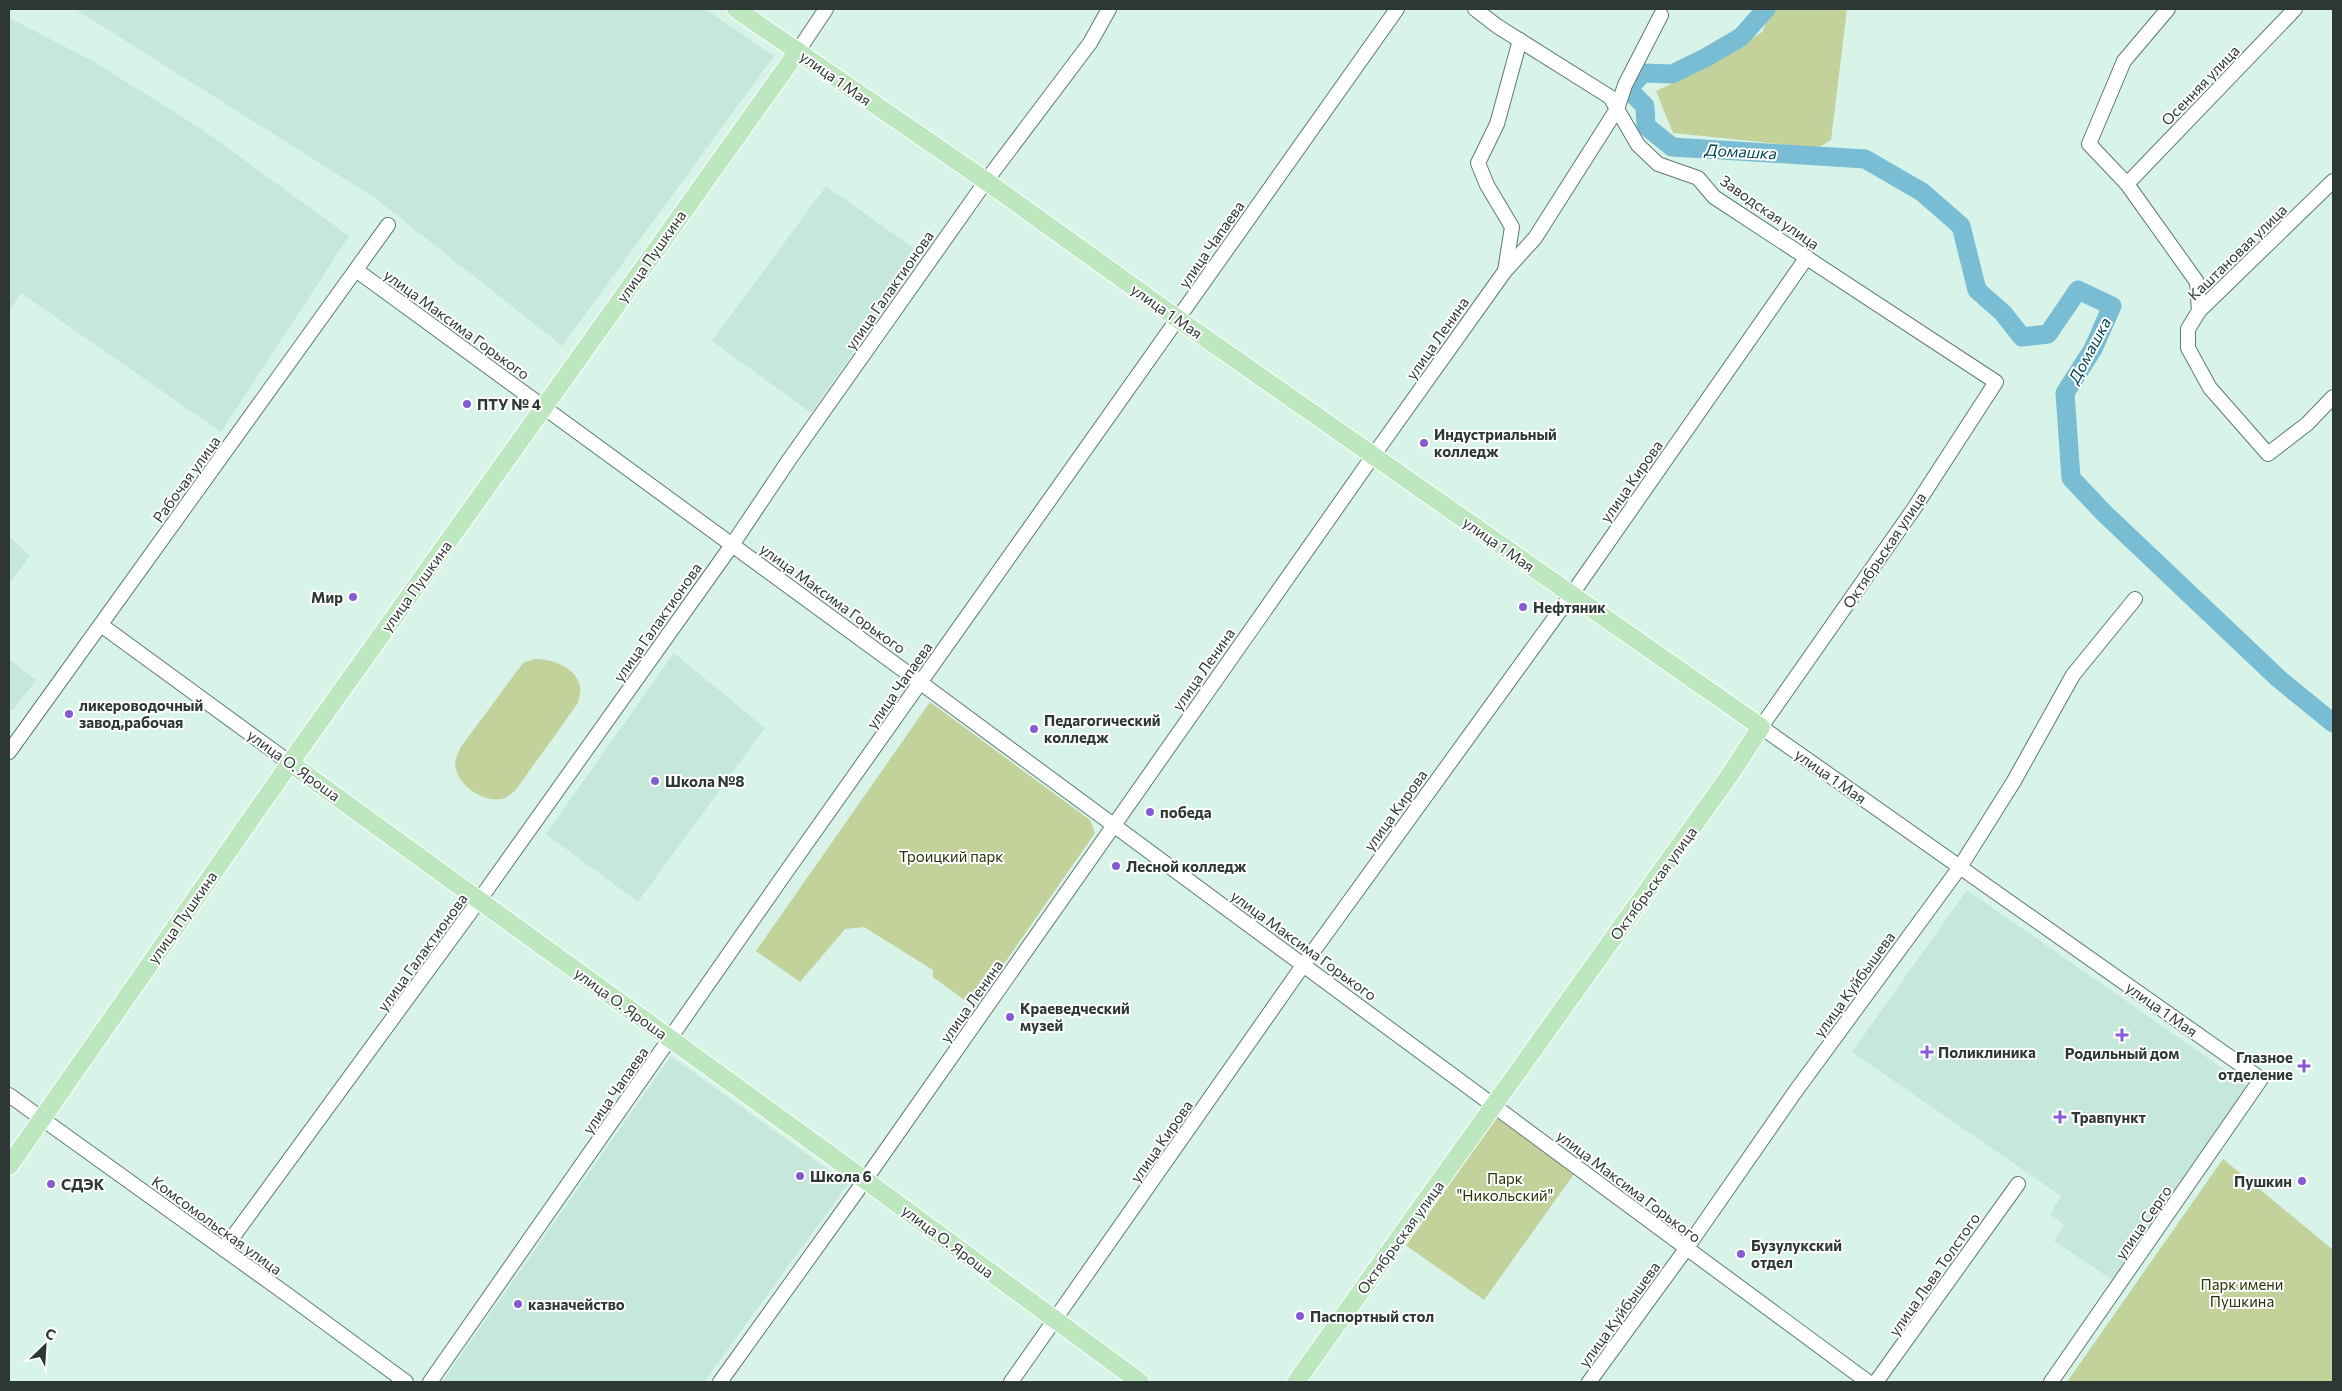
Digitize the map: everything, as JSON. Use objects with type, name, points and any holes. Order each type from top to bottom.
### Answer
[{"type":"main road","name":"улица 1 Мая","points":[[736,9],[986,182],[1178,320],[1762,727]]},
{"type":"main road","name":"улица Пушкина","points":[[9,1166],[40,1118],[290,762],[798,51]]},
{"type":"main road","name":"Октябрьская улица","points":[[1296,1382],[1729,776],[1762,727]]},
{"type":"main road","name":"улица О. Яроша","points":[[290,762],[1140,1382]]},
{"type":"street","name":"улица Пушкина","points":[[798,51],[826,9]]},
{"type":"street","name":"улица Галактионова","points":[[224,1249],[480,899],[732,545],[789,460],[986,182],[1090,43],[1109,9]]},
{"type":"street","name":"улица Чапаева","points":[[430,1382],[1397,9]]},
{"type":"street","name":"Заводская улица","points":[[1475,9],[1610,97],[1638,145],[1658,164],[1698,178],[1714,197],[1991,377]]},
{"type":"street","points":[[2168,9],[2124,61],[2089,144],[2127,184],[2197,282],[2198,311]]},
{"type":"street","name":"Осенняя улица","points":[[2127,184],[2295,9]]},
{"type":"street","name":"улица Ленина","points":[[720,1382],[865,1180],[1505,270],[1536,238],[1618,109],[1625,85],[1661,14]]},
{"type":"street","points":[[1505,270],[1512,227],[1487,185],[1478,163],[1497,124],[1520,40]]},
{"type":"street","name":"Каштановая улица","points":[[2333,181],[2198,311],[2188,329],[2188,348],[2210,388],[2268,454],[2307,424],[2333,397]]},
{"type":"street","name":"Рабочая улица","points":[[9,752],[388,225]]},
{"type":"street","name":"улица Кирова","points":[[1011,1382],[1304,964],[1572,594],[1806,257]]},
{"type":"street","name":"улица Максима Горького","points":[[356,270],[1304,964],[1686,1249],[1868,1382]]},
{"type":"street","name":"Октябрьская улица","points":[[1762,727],[1918,502],[1996,382],[1991,377]]},
{"type":"street","name":"улица Куйбышева","points":[[1589,1382],[1686,1249],[1795,1092],[1960,867],[2014,781],[2073,676],[2135,599]]},
{"type":"street","name":"улица О. Яроша","points":[[101,625],[290,762]]},
{"type":"street","name":"улица 1 Мая","points":[[1762,727],[2261,1079]]},
{"type":"street","name":"улица Серго","points":[[2052,1382],[2261,1079]]},
{"type":"street","name":"Комсомольская улица","points":[[9,1096],[224,1249],[406,1382]]},
{"type":"street","name":"улица Льва Толстого","points":[[1876,1382],[2018,1184]]},
{"type":"shaded area","points":[[75,9],[705,9],[774,56],[562,346],[375,198]]},
{"type":"shaded area","points":[[9,18],[91,60],[200,128],[349,236],[221,432],[21,293],[9,311]]},
{"type":"shaded area","points":[[826,186],[922,254],[811,413],[712,341]]},
{"type":"shaded area","points":[[9,536],[30,556],[9,584]]},
{"type":"shaded area","name":"Школа №8","points":[[674,653],[765,728],[638,902],[546,834]]},
{"type":"shaded area","points":[[9,659],[36,680],[13,710],[9,710]]},
{"type":"shaded area","points":[[1967,890],[2248,1086],[2114,1281],[2054,1241],[2064,1225],[2050,1214],[2061,1196],[1852,1052]]},
{"type":"shaded area","points":[[671,1056],[848,1184],[704,1382],[442,1382]]},
{"type":"green space","points":[[1772,9],[1847,9],[1831,140],[1821,146],[1809,147],[1673,133],[1656,91],[1710,66],[1762,32]]},
{"type":"green space","points":[[534,659],[555,662],[573,673],[580,686],[578,703],[515,791],[501,799],[486,798],[471,790],[460,778],[456,771],[456,758],[460,748],[523,663]]},
{"type":"green space","name":"Троицкий парк","points":[[930,702],[1090,820],[1095,833],[974,1007],[933,977],[933,970],[864,927],[845,929],[800,982],[756,951]]},
{"type":"green space","name":"Парк \"Никольский\"","points":[[1495,1117],[1574,1174],[1484,1300],[1404,1244]]},
{"type":"green space","name":"Парк имени Пушкина","points":[[2223,1159],[2333,1250],[2333,1382],[2067,1382]]},
{"type":"waterway","name":"Домашка","points":[[1766,9],[1741,37],[1705,58],[1672,74],[1643,73],[1628,89],[1645,106],[1646,126],[1672,147],[1865,159],[1922,192],[1961,226],[1977,290],[2003,313],[2022,337],[2048,334],[2078,290],[2112,306],[2093,349],[2065,393],[2071,478],[2103,512],[2279,679],[2333,723]]},
{"type":"place","name":"ПТУ № 4","points":[[467,404]]},
{"type":"place","name":"Индустриальный колледж","points":[[1424,443]]},
{"type":"place","name":"Мир","points":[[353,597]]},
{"type":"place","name":"Нефтяник","points":[[1523,607]]},
{"type":"place","name":"ликероводочный завод,рабочая","points":[[69,714]]},
{"type":"place","name":"Педагогический колледж","points":[[1034,729]]},
{"type":"place","name":"Школа №8","points":[[655,781]]},
{"type":"place","name":"победа","points":[[1150,812]]},
{"type":"place","name":"Лесной колледж","points":[[1116,866]]},
{"type":"place","name":"Краеведческий музей","points":[[1010,1017]]},
{"type":"place","name":"Родильный дом","points":[[2122,1035]]},
{"type":"place","name":"Поликлиника","points":[[1927,1052]]},
{"type":"place","name":"Глазное отделение","points":[[2304,1066]]},
{"type":"place","name":"Травпункт","points":[[2060,1117]]},
{"type":"place","name":"Школа 6","points":[[800,1176]]},
{"type":"place","name":"Пушкин","points":[[2302,1181]]},
{"type":"place","name":"СДЭК","points":[[51,1184]]},
{"type":"place","name":"Бузулукский отдел","points":[[1741,1254]]},
{"type":"place","name":"казначейство","points":[[518,1304]]},
{"type":"place","name":"Паспортный стол","points":[[1300,1316]]}]
